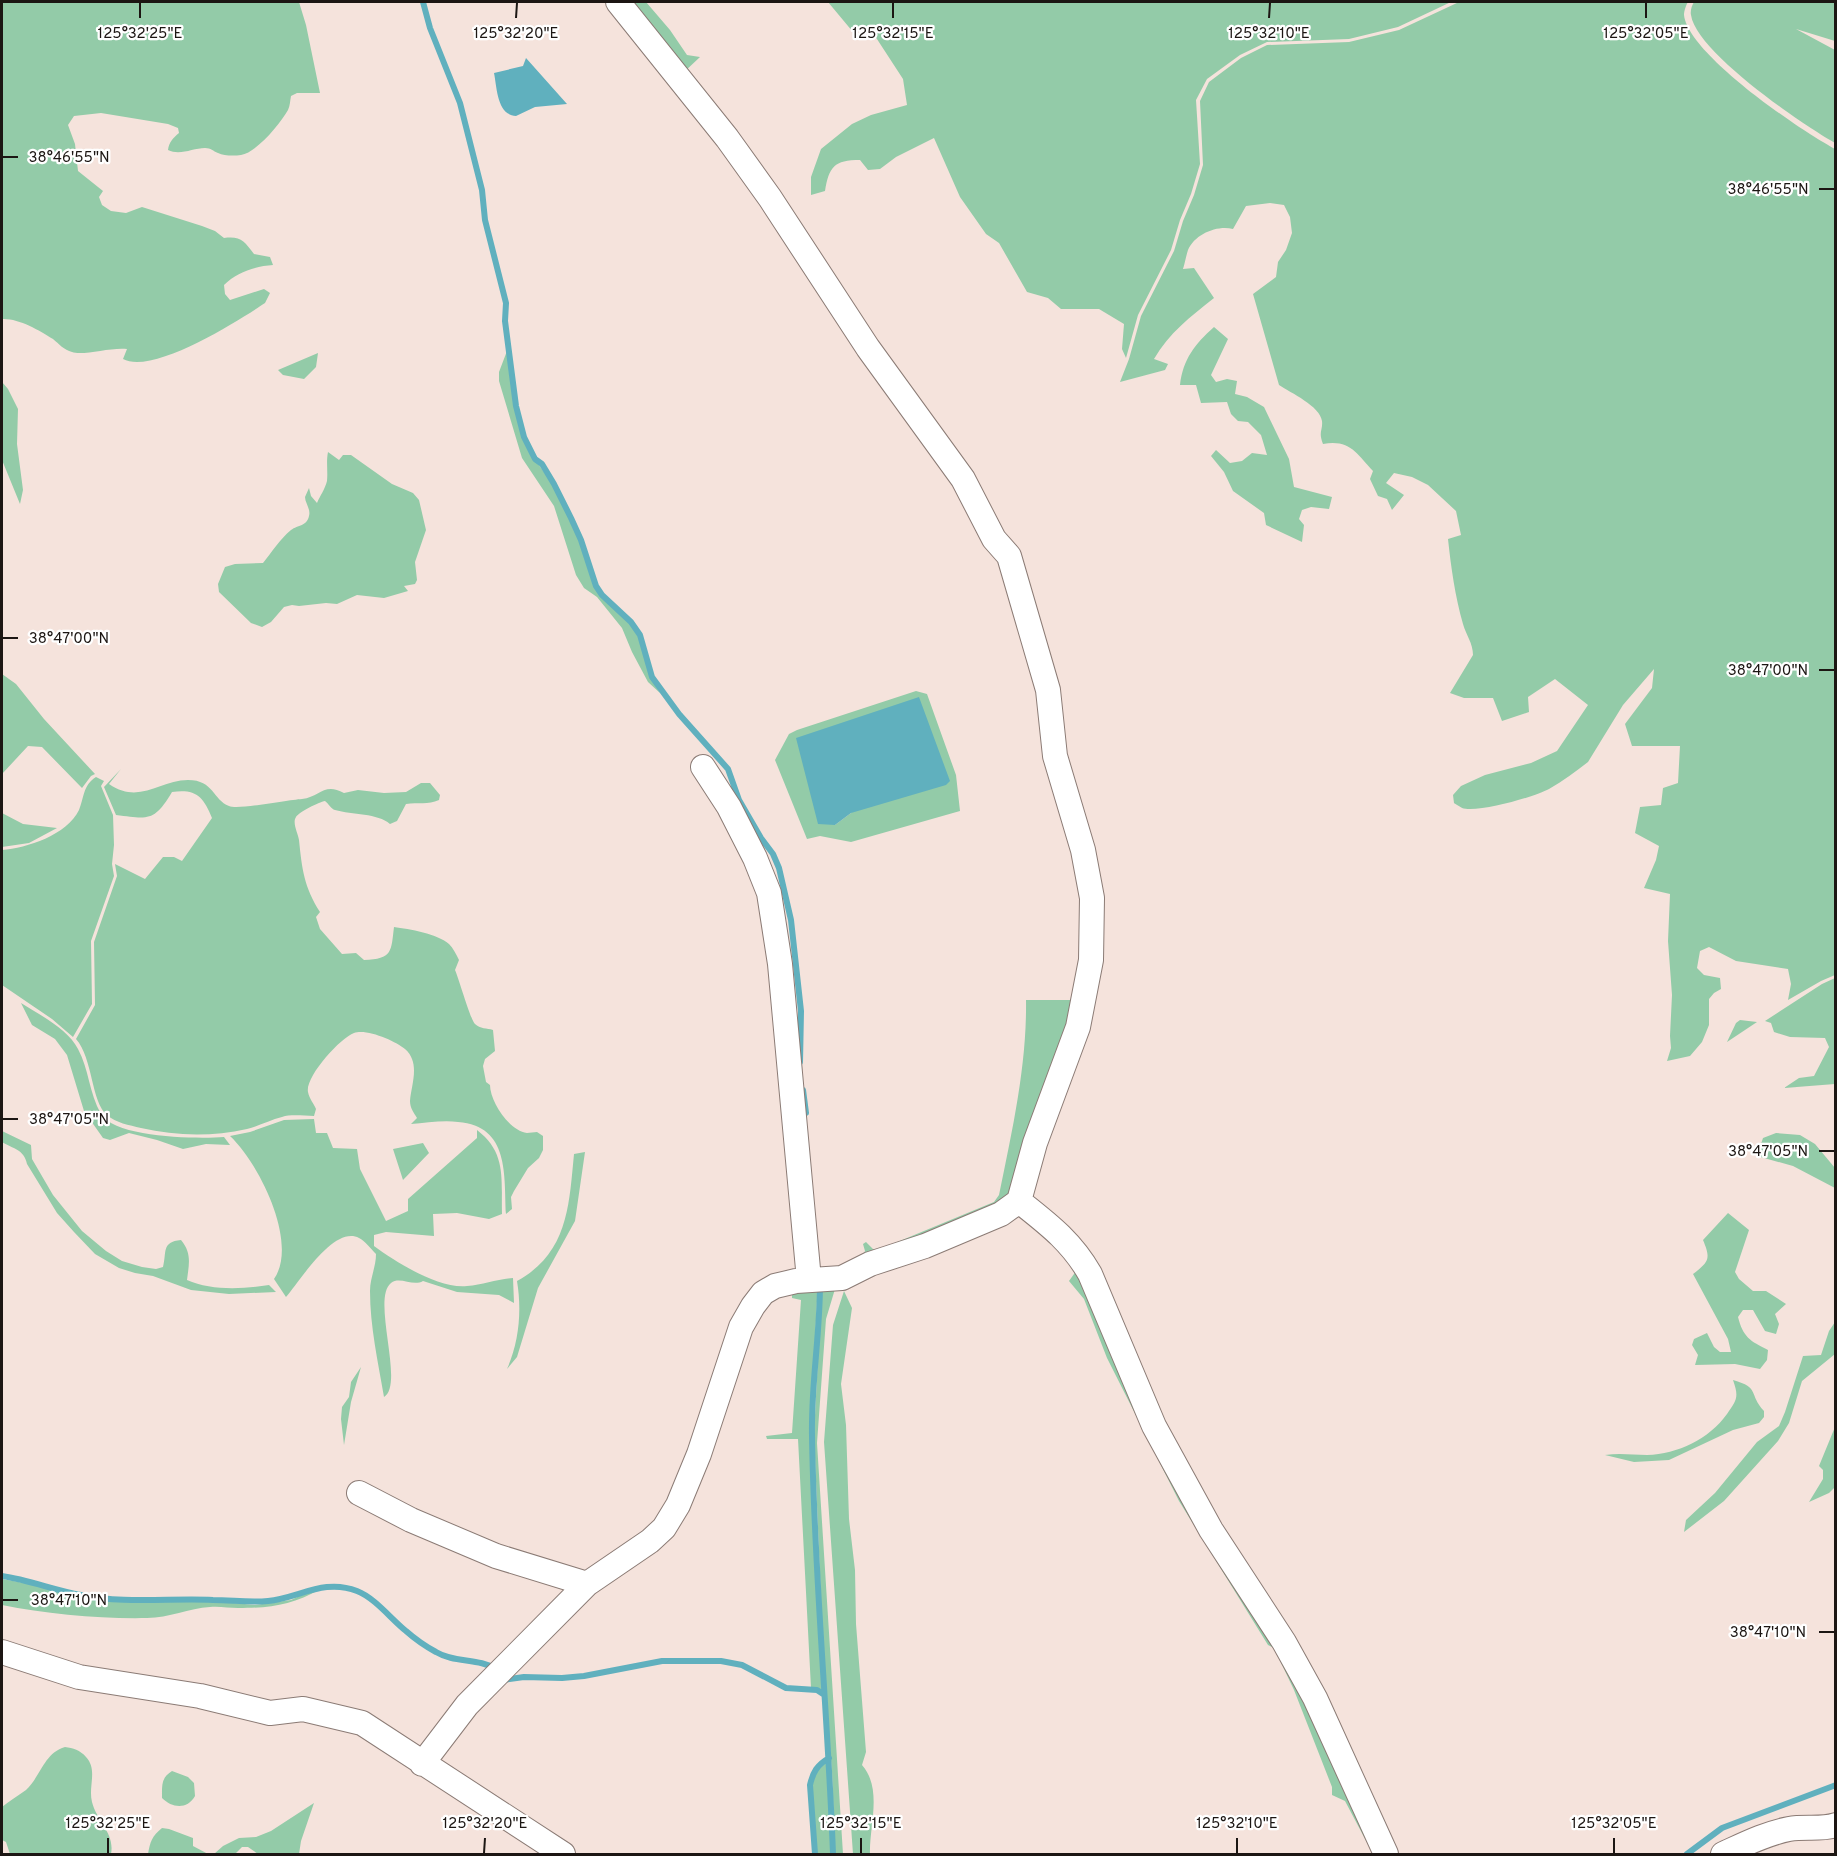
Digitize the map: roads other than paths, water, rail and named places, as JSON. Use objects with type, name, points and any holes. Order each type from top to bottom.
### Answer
[{"type":"street","points":[[422,1764],[467,1705],[587,1584],[650,1541],[664,1528],[678,1505],[699,1454],[741,1327],[763,1293],[775,1286],[809,1280],[842,1278],[870,1264],[925,1246],[1001,1214],[1018,1201],[1035,1143],[1078,1027],[1091,960],[1092,898],[1083,850],[1055,756],[1048,690],[1009,556],[994,539],[963,479],[867,348],[764,189],[727,138],[618,2]]},
{"type":"street","points":[[703,767],[729,807],[755,858],[769,893],[780,964],[809,1280]]},
{"type":"street","points":[[1018,1201],[1059,1233],[1078,1254],[1090,1274],[1154,1426],[1211,1530],[1284,1642],[1315,1698],[1386,1854]]},
{"type":"street","points":[[359,1493],[411,1520],[496,1556],[587,1584]]},
{"type":"street","points":[[2,1652],[79,1677],[200,1696],[270,1713],[303,1709],[362,1724],[562,1854]]},
{"type":"street","points":[[1723,1854],[1785,1830],[1806,1826],[1827,1828],[1836,1825]]},
{"type":"water","points":[[526,58],[567,104],[535,107],[516,116],[505,111],[499,100],[494,73],[523,66]]},
{"type":"water","points":[[919,697],[950,781],[946,785],[851,813],[835,825],[818,824],[796,738]]},
{"type":"waterway","points":[[423,2],[430,28],[460,103],[482,190],[485,220],[506,303],[505,321],[516,406],[524,437],[535,459],[542,464],[554,484],[571,518],[596,586],[602,595],[631,622],[640,635],[652,677],[679,714],[728,769],[739,800],[773,854],[779,868],[791,920],[801,1011],[800,1062]]},
{"type":"waterway","points":[[803,1090],[806,1113]]},
{"type":"waterway","points":[[820,1284],[812,1435],[815,1540],[833,1854]]},
{"type":"waterway","points":[[2,1576],[81,1595],[130,1600],[261,1602],[323,1588],[345,1588],[364,1594],[413,1637],[436,1652],[451,1658],[482,1663],[496,1669]]},
{"type":"waterway","points":[[503,1680],[524,1677],[584,1676],[662,1661],[721,1661],[742,1665],[786,1688],[817,1690],[823,1694]]},
{"type":"waterway","points":[[815,1854],[810,1785],[816,1769],[829,1758]]},
{"type":"waterway","points":[[1687,1854],[1722,1828],[1836,1785]]}]
